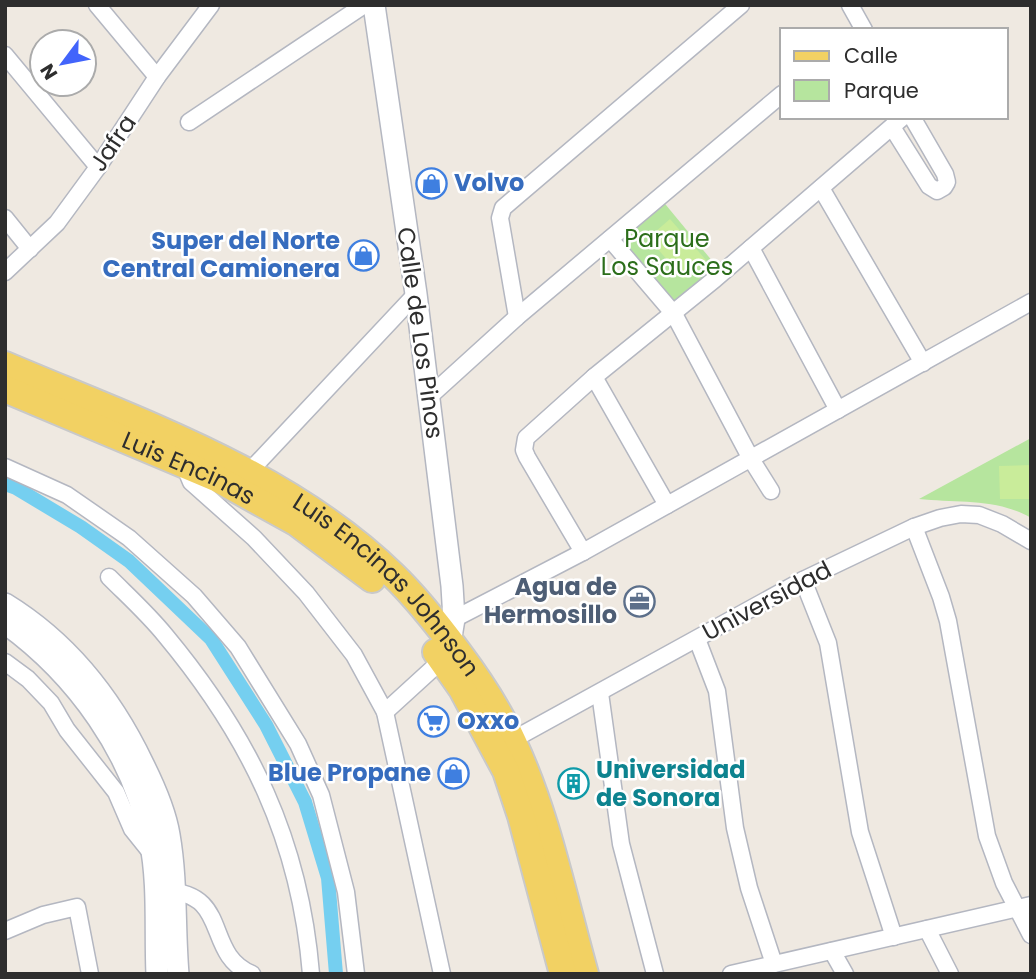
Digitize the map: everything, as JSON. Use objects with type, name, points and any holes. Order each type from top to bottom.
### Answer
[{"type":"main road","name":"Luis Encinas Johnson","points":[[5,365],[186,443],[248,474],[319,516],[369,554],[412,595],[449,640],[483,688],[504,745],[541,813],[585,974]]},
{"type":"main road","name":"Luis Encinas","points":[[5,389],[216,478],[297,523],[364,572],[400,607],[449,640]]},
{"type":"main road","points":[[504,745],[514,794],[563,974]]},
{"type":"street","points":[[97,5],[157,77]]},
{"type":"street","name":"Jafra","points":[[5,272],[57,223],[98,167],[157,77],[211,5]]},
{"type":"street","points":[[189,122],[364,5]]},
{"type":"street","name":"Calle de Los Pinos","points":[[374,5],[430,396],[453,586],[449,640]]},
{"type":"street","points":[[517,317],[500,218],[503,208],[741,5]]},
{"type":"street","points":[[850,5],[861,28]]},
{"type":"street","points":[[5,55],[98,167]]},
{"type":"street","points":[[430,396],[517,317],[780,96]]},
{"type":"street","points":[[583,552],[527,457],[524,444],[530,433],[594,377],[674,314],[897,122],[929,186],[937,191],[941,190],[947,178],[913,119]]},
{"type":"street","points":[[821,187],[923,363]]},
{"type":"street","points":[[5,218],[30,249]]},
{"type":"street","points":[[610,239],[674,314],[751,459],[771,491]]},
{"type":"street","points":[[751,248],[838,411]]},
{"type":"street","points":[[248,474],[416,294]]},
{"type":"street","points":[[385,712],[449,640],[583,552],[1031,302]]},
{"type":"street","points":[[594,377],[667,505]]},
{"type":"street","points":[[184,465],[191,482],[277,561],[330,622],[354,655],[385,712],[442,974]]},
{"type":"street","points":[[5,467],[67,495],[129,538],[194,596],[238,647],[298,744],[321,795],[346,892],[356,974]]},
{"type":"street","name":"Universidad","points":[[504,745],[803,580],[914,527],[950,516],[979,515],[1002,524],[1031,541]]},
{"type":"street","points":[[914,527],[948,621],[987,836],[1004,883],[1024,907],[1031,935]]},
{"type":"street","points":[[109,576],[164,633],[211,692],[241,740],[275,813],[290,858],[303,915],[311,974]]},
{"type":"street","points":[[803,580],[828,643],[860,832],[894,937]]},
{"type":"street","points":[[5,604],[54,639],[108,700],[152,783],[168,830],[176,892],[178,974]]},
{"type":"street","points":[[5,623],[33,644],[83,696],[110,736],[136,788],[152,854],[156,974]]},
{"type":"street","points":[[697,639],[717,691],[735,828],[749,888],[774,964]]},
{"type":"street","points":[[5,662],[28,679],[51,703],[67,730],[117,792],[132,829],[152,854]]},
{"type":"street","points":[[600,692],[621,844],[655,974]]},
{"type":"street","points":[[155,891],[189,894],[205,905],[228,955],[240,969],[252,974]]},
{"type":"street","points":[[5,931],[43,915],[77,907],[90,974]]},
{"type":"street","points":[[738,973],[1024,907]]},
{"type":"street","points":[[926,929],[950,974]]},
{"type":"street","points":[[832,951],[845,974]]},
{"type":"green space","name":"Parque Los Sauces","points":[[661,199],[718,268],[673,306],[616,237]]},
{"type":"green space","points":[[670,219],[706,260],[684,279],[648,238]]},
{"type":"green space","points":[[1031,438],[1031,518],[991,504],[919,499]]},
{"type":"green space","points":[[1031,465],[1031,499],[1000,499],[999,466]]},
{"type":"waterway","points":[[5,484],[81,527],[129,561],[211,639],[266,725],[305,802],[328,878],[336,974]]},
{"type":"place","name":"Volvo","points":[[431,183]]},
{"type":"place","name":"Super del Norte Central Camionera","points":[[363,255]]},
{"type":"place","name":"Agua de Hermosillo","points":[[640,601]]},
{"type":"place","name":"Oxxo","points":[[434,721]]},
{"type":"place","name":"Blue Propane","points":[[454,773]]},
{"type":"place","name":"Universidad de Sonora","points":[[573,784]]}]
